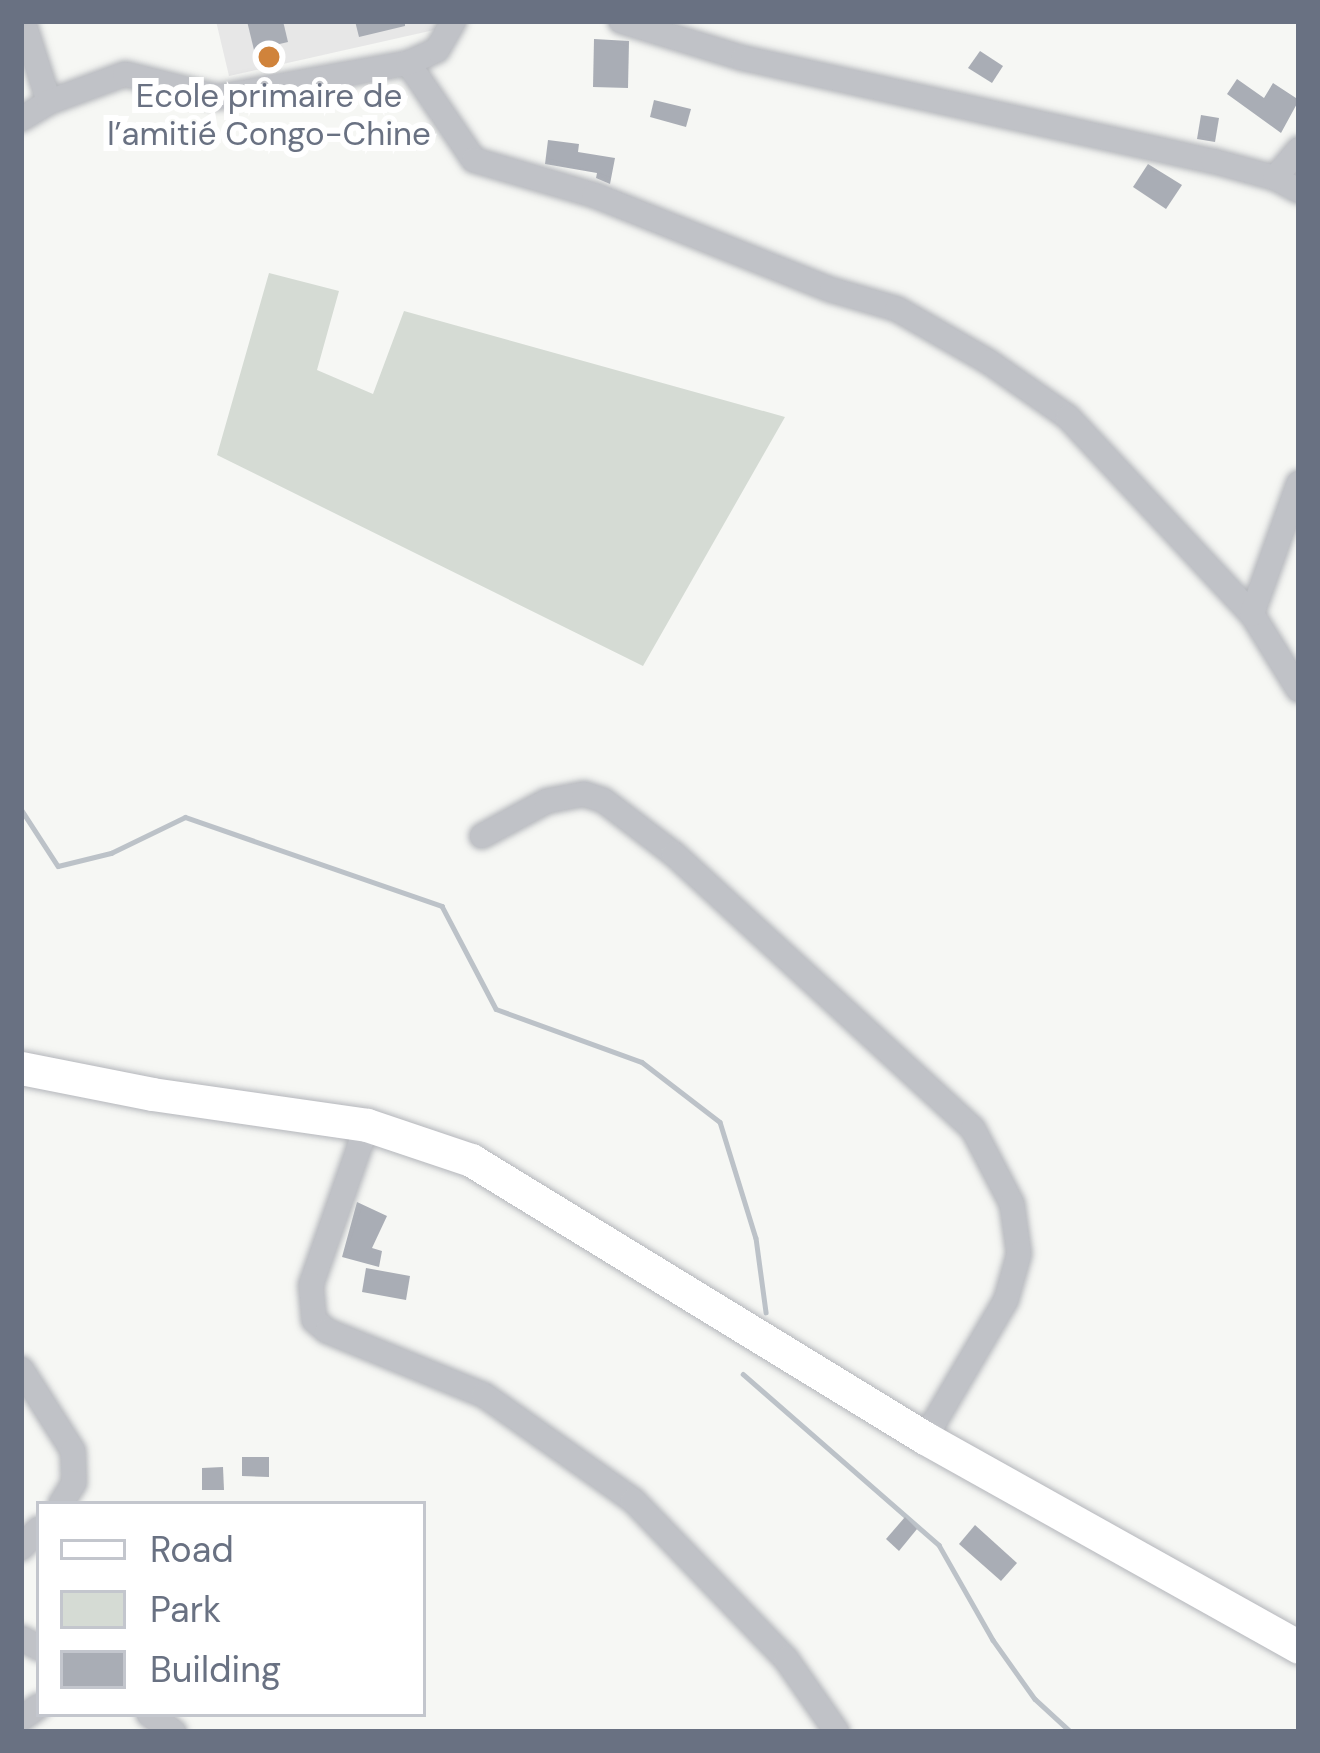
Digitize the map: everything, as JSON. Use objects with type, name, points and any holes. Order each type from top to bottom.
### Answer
[{"type":"main road","points":[[21,1068],[152,1094],[367,1125],[471,1160],[925,1438],[1299,1647]]},
{"type":"street","points":[[23,21],[49,102]]},
{"type":"street","points":[[21,119],[49,102],[125,74],[217,97],[408,63],[437,50],[454,21]]},
{"type":"street","points":[[621,21],[743,58],[1275,178],[1299,191]]},
{"type":"street","points":[[408,63],[474,160],[594,195],[832,290],[897,309],[989,362],[1068,417],[1252,614],[1299,691]]},
{"type":"street","points":[[1275,178],[1299,149]]},
{"type":"street","points":[[1252,614],[1299,482]]},
{"type":"street","points":[[482,836],[547,801],[584,794],[603,800],[674,854],[973,1129],[1012,1204],[1019,1254],[1006,1300],[925,1438]]},
{"type":"street","points":[[367,1125],[311,1286],[314,1320],[327,1331],[484,1395],[633,1500],[786,1659],[837,1732]]},
{"type":"street","points":[[21,1369],[73,1451],[74,1484],[64,1501]]},
{"type":"shaded area","name":"Ecole primaire de l’amitié Congo-Chine","points":[[216,21],[454,21],[452,26],[229,76]]},
{"type":"green space","points":[[269,273],[339,291],[317,370],[373,394],[404,311],[785,417],[643,666],[217,455]]},
{"type":"building","points":[[247,21],[283,21],[288,42],[254,50]]},
{"type":"building","points":[[355,21],[405,21],[405,26],[359,37]]},
{"type":"building","points":[[594,39],[629,41],[628,88],[593,87]]},
{"type":"building","points":[[980,51],[1003,66],[992,83],[968,68]]},
{"type":"building","points":[[1237,79],[1264,98],[1273,83],[1299,100],[1281,133],[1227,94]]},
{"type":"building","points":[[654,100],[691,109],[686,127],[650,117]]},
{"type":"building","points":[[1201,115],[1219,118],[1215,142],[1197,139]]},
{"type":"building","points":[[548,140],[579,144],[578,152],[615,158],[610,184],[596,178],[597,173],[545,164]]},
{"type":"building","points":[[1148,164],[1182,185],[1166,209],[1133,187]]},
{"type":"building","points":[[357,1202],[387,1216],[372,1248],[382,1251],[379,1267],[342,1257]]},
{"type":"building","points":[[366,1268],[410,1276],[406,1300],[362,1292]]},
{"type":"building","points":[[242,1457],[269,1457],[269,1477],[242,1476]]},
{"type":"building","points":[[223,1467],[224,1490],[202,1490],[202,1468]]},
{"type":"building","points":[[905,1517],[917,1529],[899,1551],[886,1539]]},
{"type":"building","points":[[975,1525],[1017,1563],[1001,1581],[959,1544]]},
{"type":"waterway","points":[[21,809],[58,866],[111,853],[185,817],[442,906],[496,1009],[642,1062],[720,1122],[756,1238],[766,1312]]},
{"type":"waterway","points":[[743,1374],[939,1545],[993,1640],[1035,1699],[1071,1732]]},
{"type":"place","name":"Ecole primaire de l’amitié Congo-Chine","points":[[269,57]]}]
